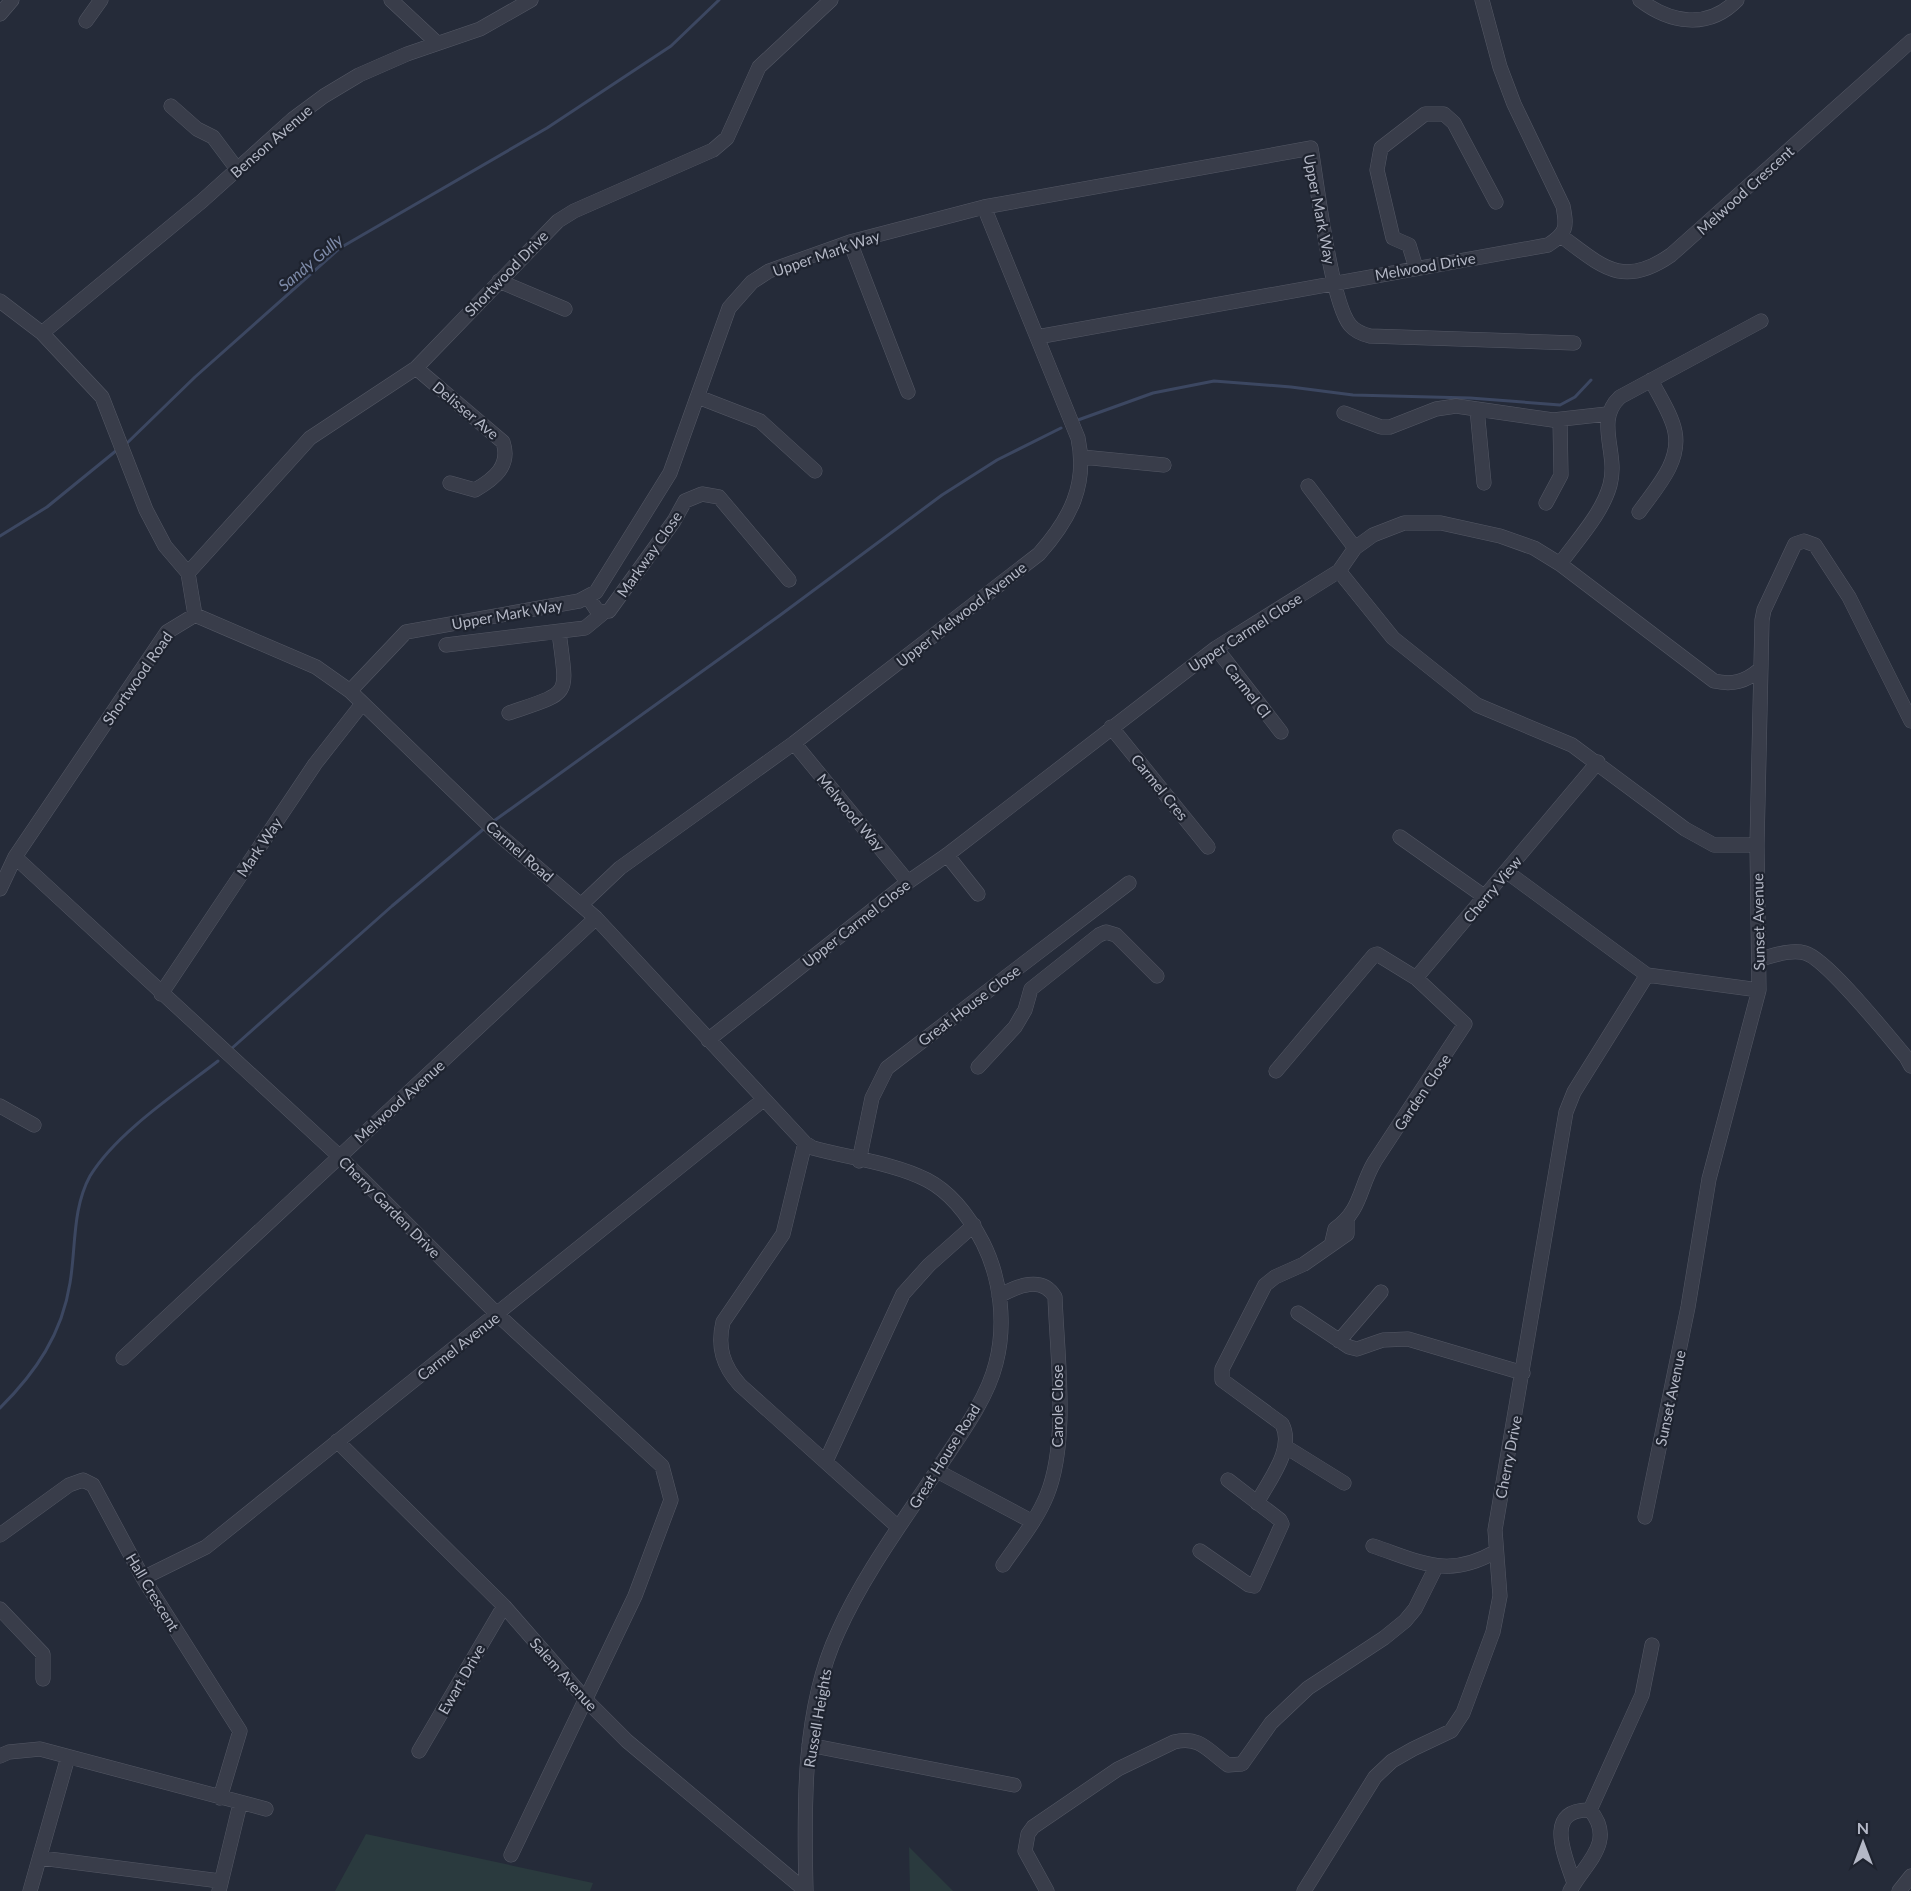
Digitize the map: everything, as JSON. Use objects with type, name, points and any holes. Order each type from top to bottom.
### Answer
[{"type":"street","points":[[0,14],[12,0]]},
{"type":"street","points":[[86,21],[101,0]]},
{"type":"street","points":[[391,0],[436,42]]},
{"type":"street","name":"Benson Avenue","points":[[42,333],[293,119],[324,96],[359,75],[436,42],[480,29],[531,0]]},
{"type":"street","name":"Shortwood Drive","points":[[188,573],[310,438],[416,368],[546,231],[574,211],[713,150],[727,138],[759,67],[831,0]]},
{"type":"street","points":[[1482,0],[1500,67],[1514,104],[1563,206],[1566,222],[1561,236]]},
{"type":"street","points":[[1640,0],[1657,13],[1676,20],[1697,21],[1716,15],[1737,0]]},
{"type":"street","name":"Melwood Crescent","points":[[1561,236],[1604,268],[1635,272],[1656,266],[1911,41]]},
{"type":"street","points":[[171,106],[197,129],[213,137],[237,169]]},
{"type":"street","points":[[1416,268],[1409,245],[1393,238],[1377,170],[1382,148],[1425,114],[1444,114],[1454,123],[1496,202]]},
{"type":"street","name":"Upper Mark Way","points":[[350,691],[406,632],[588,597],[602,584],[670,474],[729,308],[739,295],[769,271],[850,242],[984,207],[1311,148],[1335,282]]},
{"type":"street","name":"Upper Melwood Avenue","points":[[582,904],[620,867],[794,743],[1039,554],[1057,534],[1072,511],[1080,485],[1082,457],[1078,438],[984,207]]},
{"type":"street","name":"Melwood Drive","points":[[1037,337],[1548,245],[1561,236]]},
{"type":"street","points":[[850,242],[908,392]]},
{"type":"street","points":[[499,280],[566,309]]},
{"type":"street","points":[[1335,282],[1345,318],[1351,327],[1370,336],[1574,343]]},
{"type":"street","points":[[0,300],[42,333],[102,397],[146,510],[165,546],[188,573],[195,615]]},
{"type":"street","points":[[1560,564],[1603,502],[1610,485],[1613,467],[1607,414],[1620,397],[1761,321]]},
{"type":"street","name":"Delisser Ave","points":[[416,368],[503,442],[505,448],[502,468],[494,479],[475,490],[450,483]]},
{"type":"street","points":[[1639,512],[1670,468],[1676,450],[1675,431],[1651,380]]},
{"type":"street","points":[[698,397],[760,421],[815,471]]},
{"type":"street","points":[[1344,413],[1381,427],[1390,427],[1446,407],[1560,420],[1607,414]]},
{"type":"street","points":[[1477,409],[1484,483]]},
{"type":"street","points":[[1546,503],[1561,475],[1560,420]]},
{"type":"street","points":[[1082,457],[1164,465]]},
{"type":"street","points":[[1308,486],[1355,548]]},
{"type":"street","name":"Markway Close","points":[[446,645],[591,626],[602,614],[609,611],[674,521],[685,501],[702,494],[719,497],[789,580]]},
{"type":"street","name":"Upper Carmel Close","points":[[708,1040],[908,882],[1216,648],[1339,571],[1355,548],[1372,535],[1404,523],[1441,523],[1500,536],[1534,548],[1560,564],[1714,681],[1734,683],[1748,679],[1759,670]]},
{"type":"street","name":"Sunset Avenue","points":[[1646,1517],[1688,1307],[1709,1179],[1759,990],[1757,845],[1759,670],[1764,610],[1796,544],[1804,541],[1815,545],[1849,597],[1911,721]]},
{"type":"street","points":[[1339,571],[1393,638],[1477,705],[1572,745],[1598,762],[1685,829],[1714,845],[1757,845]]},
{"type":"street","points":[[588,597],[595,610],[602,614]]},
{"type":"street","name":"Carmel Road","points":[[195,615],[316,667],[350,691],[496,832],[582,904],[805,1143]]},
{"type":"street","name":"Shortwood Road","points":[[0,889],[15,857],[167,632],[195,615]]},
{"type":"street","points":[[509,713],[553,698],[562,690],[564,678],[559,632]]},
{"type":"street","name":"Carmel Cl","points":[[1216,648],[1281,732]]},
{"type":"street","name":"Mark Way","points":[[161,994],[315,764],[362,704]]},
{"type":"street","name":"Carmel Cres","points":[[1111,727],[1209,847]]},
{"type":"street","name":"Melwood Way","points":[[794,743],[908,882]]},
{"type":"street","name":"Cherry View","points":[[1416,978],[1598,762]]},
{"type":"street","points":[[1400,837],[1485,897]]},
{"type":"street","points":[[946,855],[978,894]]},
{"type":"street","name":"Cherry Garden Drive","points":[[15,857],[339,1156],[498,1316],[662,1466],[671,1500],[635,1596],[587,1701],[511,1855]]},
{"type":"street","points":[[1507,872],[1647,975],[1759,990]]},
{"type":"street","name":"Great House Close","points":[[859,1161],[872,1098],[887,1068],[1129,883]]},
{"type":"street","name":"Melwood Avenue","points":[[123,1358],[596,918]]},
{"type":"street","points":[[978,1067],[1015,1027],[1025,1010],[1031,989],[1099,935],[1112,933],[1157,976]]},
{"type":"street","points":[[1056,939],[1070,957]]},
{"type":"street","points":[[1759,960],[1786,952],[1806,953],[1834,975],[1906,1057],[1911,1066]]},
{"type":"street","points":[[1276,1071],[1374,955],[1416,978]]},
{"type":"street","name":"Cherry Drive","points":[[1304,1891],[1375,1777],[1392,1761],[1451,1731],[1463,1713],[1493,1632],[1500,1596],[1495,1530],[1566,1112],[1574,1092],[1647,975]]},
{"type":"street","name":"Garden Close","points":[[1286,1447],[1287,1439],[1282,1424],[1225,1383],[1220,1375],[1265,1285],[1275,1277],[1304,1264],[1332,1242],[1335,1229],[1347,1221],[1357,1207],[1368,1172],[1465,1028],[1464,1020],[1416,978]]},
{"type":"street","name":"Carmel Avenue","points":[[143,1578],[206,1547],[337,1441],[498,1316],[763,1100]]},
{"type":"street","points":[[0,1106],[34,1125]]},
{"type":"street","points":[[805,1143],[783,1233],[723,1322],[720,1336],[727,1370],[898,1527]]},
{"type":"street","name":"Great House Road","points":[[805,1143],[813,1148],[859,1161],[909,1172],[928,1181],[960,1207],[974,1225],[997,1275],[1000,1340],[990,1381],[938,1471],[898,1527]]},
{"type":"street","points":[[826,1461],[903,1294],[929,1265],[974,1225]]},
{"type":"street","name":"Carole Close","points":[[999,1296],[1016,1287],[1041,1284],[1050,1289],[1055,1297],[1059,1437],[1056,1468],[1047,1495],[1033,1522],[1003,1565]]},
{"type":"street","points":[[1339,1341],[1381,1292]]},
{"type":"street","points":[[1298,1313],[1339,1341],[1356,1349],[1383,1340],[1408,1339],[1523,1372]]},
{"type":"street","name":"Salem Avenue","points":[[337,1441],[504,1606],[587,1701],[627,1742],[806,1891]]},
{"type":"street","points":[[1257,1503],[1286,1447],[1344,1484]]},
{"type":"street","points":[[938,1471],[1033,1522]]},
{"type":"street","name":"Hall Crescent","points":[[0,1535],[69,1485],[83,1480],[93,1485],[143,1578],[240,1731],[219,1798]]},
{"type":"street","points":[[1200,1551],[1249,1586],[1254,1586],[1282,1524],[1280,1520],[1228,1480]]},
{"type":"street","name":"Russell Heights","points":[[806,1891],[804,1833],[809,1745],[822,1677],[837,1632],[898,1527]]},
{"type":"street","points":[[1372,1546],[1436,1567],[1470,1564],[1495,1552]]},
{"type":"street","points":[[1047,1891],[1025,1851],[1028,1834],[1033,1827],[1118,1769],[1174,1742],[1184,1739],[1199,1742],[1228,1765],[1242,1764],[1272,1723],[1308,1688],[1405,1622],[1436,1567]]},
{"type":"street","name":"Ewart Drive","points":[[419,1751],[504,1606]]},
{"type":"street","points":[[0,1609],[43,1654],[43,1679]]},
{"type":"street","points":[[1590,1810],[1642,1695],[1652,1646]]},
{"type":"street","points":[[809,1745],[1014,1785]]},
{"type":"street","points":[[0,1756],[9,1752],[40,1749],[240,1804],[266,1809]]},
{"type":"street","points":[[30,1891],[68,1757]]},
{"type":"street","points":[[40,1858],[219,1886],[240,1804]]},
{"type":"street","points":[[1577,1810],[1590,1810],[1598,1819],[1600,1838],[1593,1860],[1572,1887],[1562,1848],[1562,1822],[1569,1814],[1577,1810]]},
{"type":"street","points":[[1899,1891],[1911,1876]]},
{"type":"shaded area","points":[[366,1834],[593,1883],[590,1891],[335,1891]]},
{"type":"shaded area","points":[[909,1847],[953,1891],[910,1891]]},
{"type":"waterway","name":"Sandy Gully","points":[[125,445],[195,377],[340,248],[547,128],[671,46],[719,0]]},
{"type":"waterway","points":[[1078,420],[1153,393],[1214,381],[1353,395],[1470,398],[1560,405],[1575,397],[1591,380]]},
{"type":"waterway","points":[[491,823],[779,616],[942,495],[997,460],[1061,428]]},
{"type":"waterway","name":"Sandy Gully","points":[[0,536],[47,507],[117,450]]},
{"type":"waterway","points":[[231,1049],[392,906],[486,827]]},
{"type":"waterway","points":[[0,1408],[36,1366],[61,1319],[70,1283],[77,1215],[90,1176],[101,1160],[131,1129],[218,1061]]}]
